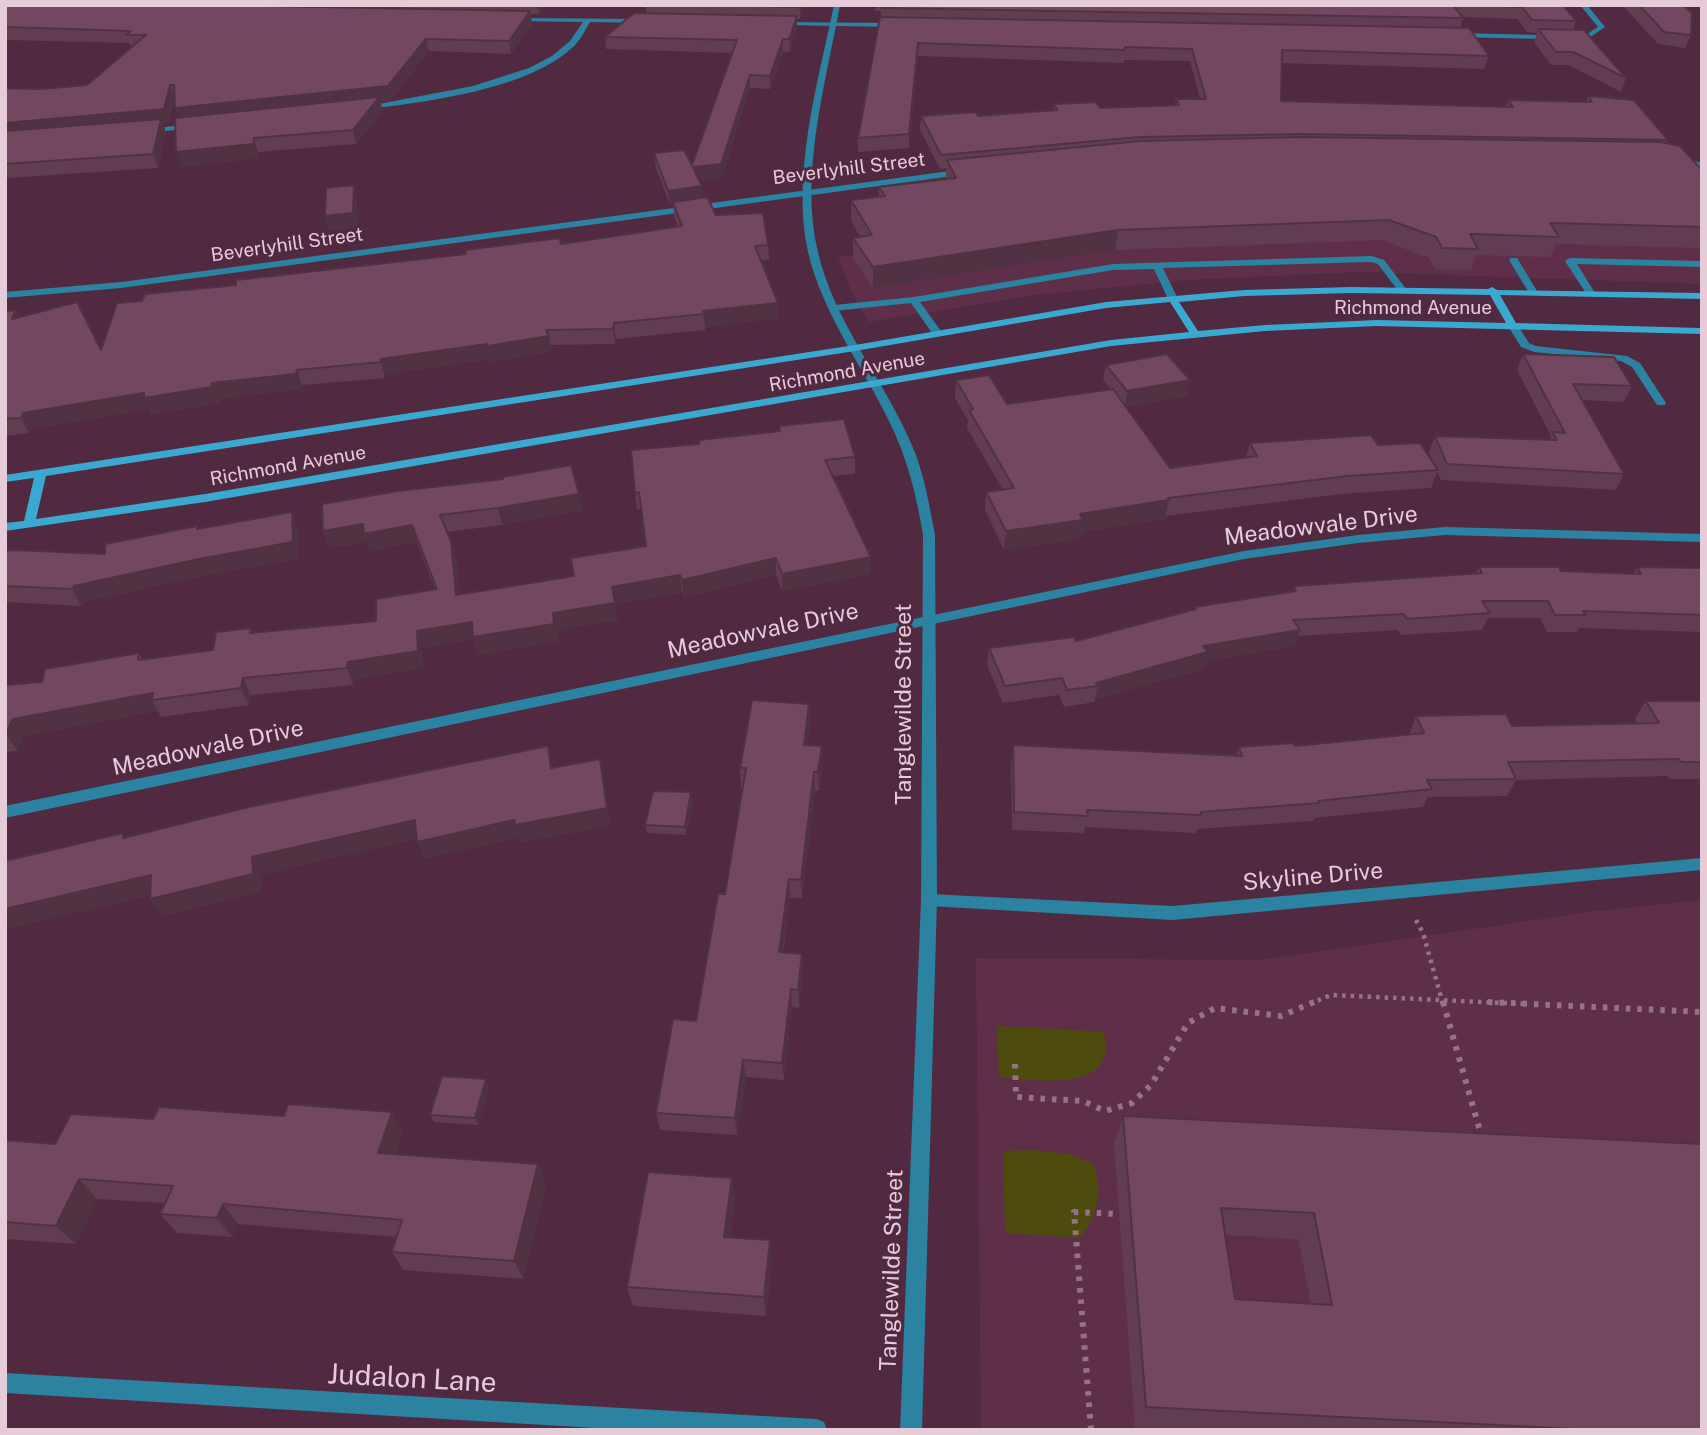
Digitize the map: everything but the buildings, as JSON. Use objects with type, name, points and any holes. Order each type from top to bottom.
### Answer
[{"type":"main road","name":"Richmond Avenue","points":[[5,479],[855,348],[1106,305],[1302,291],[1492,290],[1702,296]]},
{"type":"main road","points":[[1492,290],[1513,326]]},
{"type":"main road","points":[[1173,299],[1195,334]]},
{"type":"main road","name":"Richmond Avenue","points":[[5,527],[205,498],[1111,343],[1338,324],[1702,331]]},
{"type":"main road","points":[[29,524],[41,474]]},
{"type":"street","name":"Tanglewilde Street","points":[[837,5],[813,135],[808,216],[812,251],[834,308],[905,442],[919,483],[929,534],[929,900],[911,1430]]},
{"type":"street","points":[[1447,35],[1586,38],[1602,27],[1583,5]]},
{"type":"street","points":[[505,18],[644,21]]},
{"type":"street","points":[[354,109],[453,93],[510,78],[551,59],[573,43],[588,20]]},
{"type":"street","points":[[769,23],[908,25]]},
{"type":"street","points":[[138,131],[202,125]]},
{"type":"street","points":[[1670,159],[1702,166]]},
{"type":"street","name":"Beverlyhill Street","points":[[5,295],[121,285],[976,170]]},
{"type":"street","points":[[834,308],[914,300],[1113,267],[1156,264],[1372,258],[1381,262],[1402,290]]},
{"type":"street","points":[[1514,260],[1532,291]]},
{"type":"street","points":[[1590,293],[1570,261],[1702,264]]},
{"type":"street","points":[[1156,264],[1173,299]]},
{"type":"street","points":[[914,300],[938,334]]},
{"type":"street","points":[[1513,326],[1525,345],[1534,349],[1623,358],[1636,365],[1661,403]]},
{"type":"street","name":"Meadowvale Drive","points":[[5,812],[929,618],[1244,555],[1358,539],[1444,531],[1702,538]]},
{"type":"street","name":"Skyline Drive","points":[[929,900],[1173,913],[1702,864]]},
{"type":"street","name":"Judalon Lane","points":[[5,1383],[816,1430]]},
{"type":"path","points":[[1416,920],[1423,933],[1485,1149]]},
{"type":"path","points":[[1015,1064],[1016,1097],[1083,1101],[1105,1111],[1132,1103],[1151,1085],[1188,1023],[1215,1008],[1281,1016],[1331,995],[1702,1012]]},
{"type":"path","points":[[1091,1430],[1074,1212],[1116,1214]]},
{"type":"shaded area","points":[[1075,224],[1702,226],[1702,284],[1361,272],[1188,280],[1035,295],[868,322],[851,291],[838,257]]},
{"type":"shaded area","points":[[1702,900],[1702,1430],[981,1430],[976,958],[1261,960],[1596,911]]},
{"type":"shaded area","points":[[997,1026],[1104,1032],[1105,1054],[1099,1066],[1074,1079],[1042,1081],[999,1077]]},
{"type":"shaded area","points":[[1031,1150],[1069,1154],[1093,1164],[1098,1184],[1097,1203],[1091,1221],[1080,1238],[1005,1233],[1003,1151]]}]
